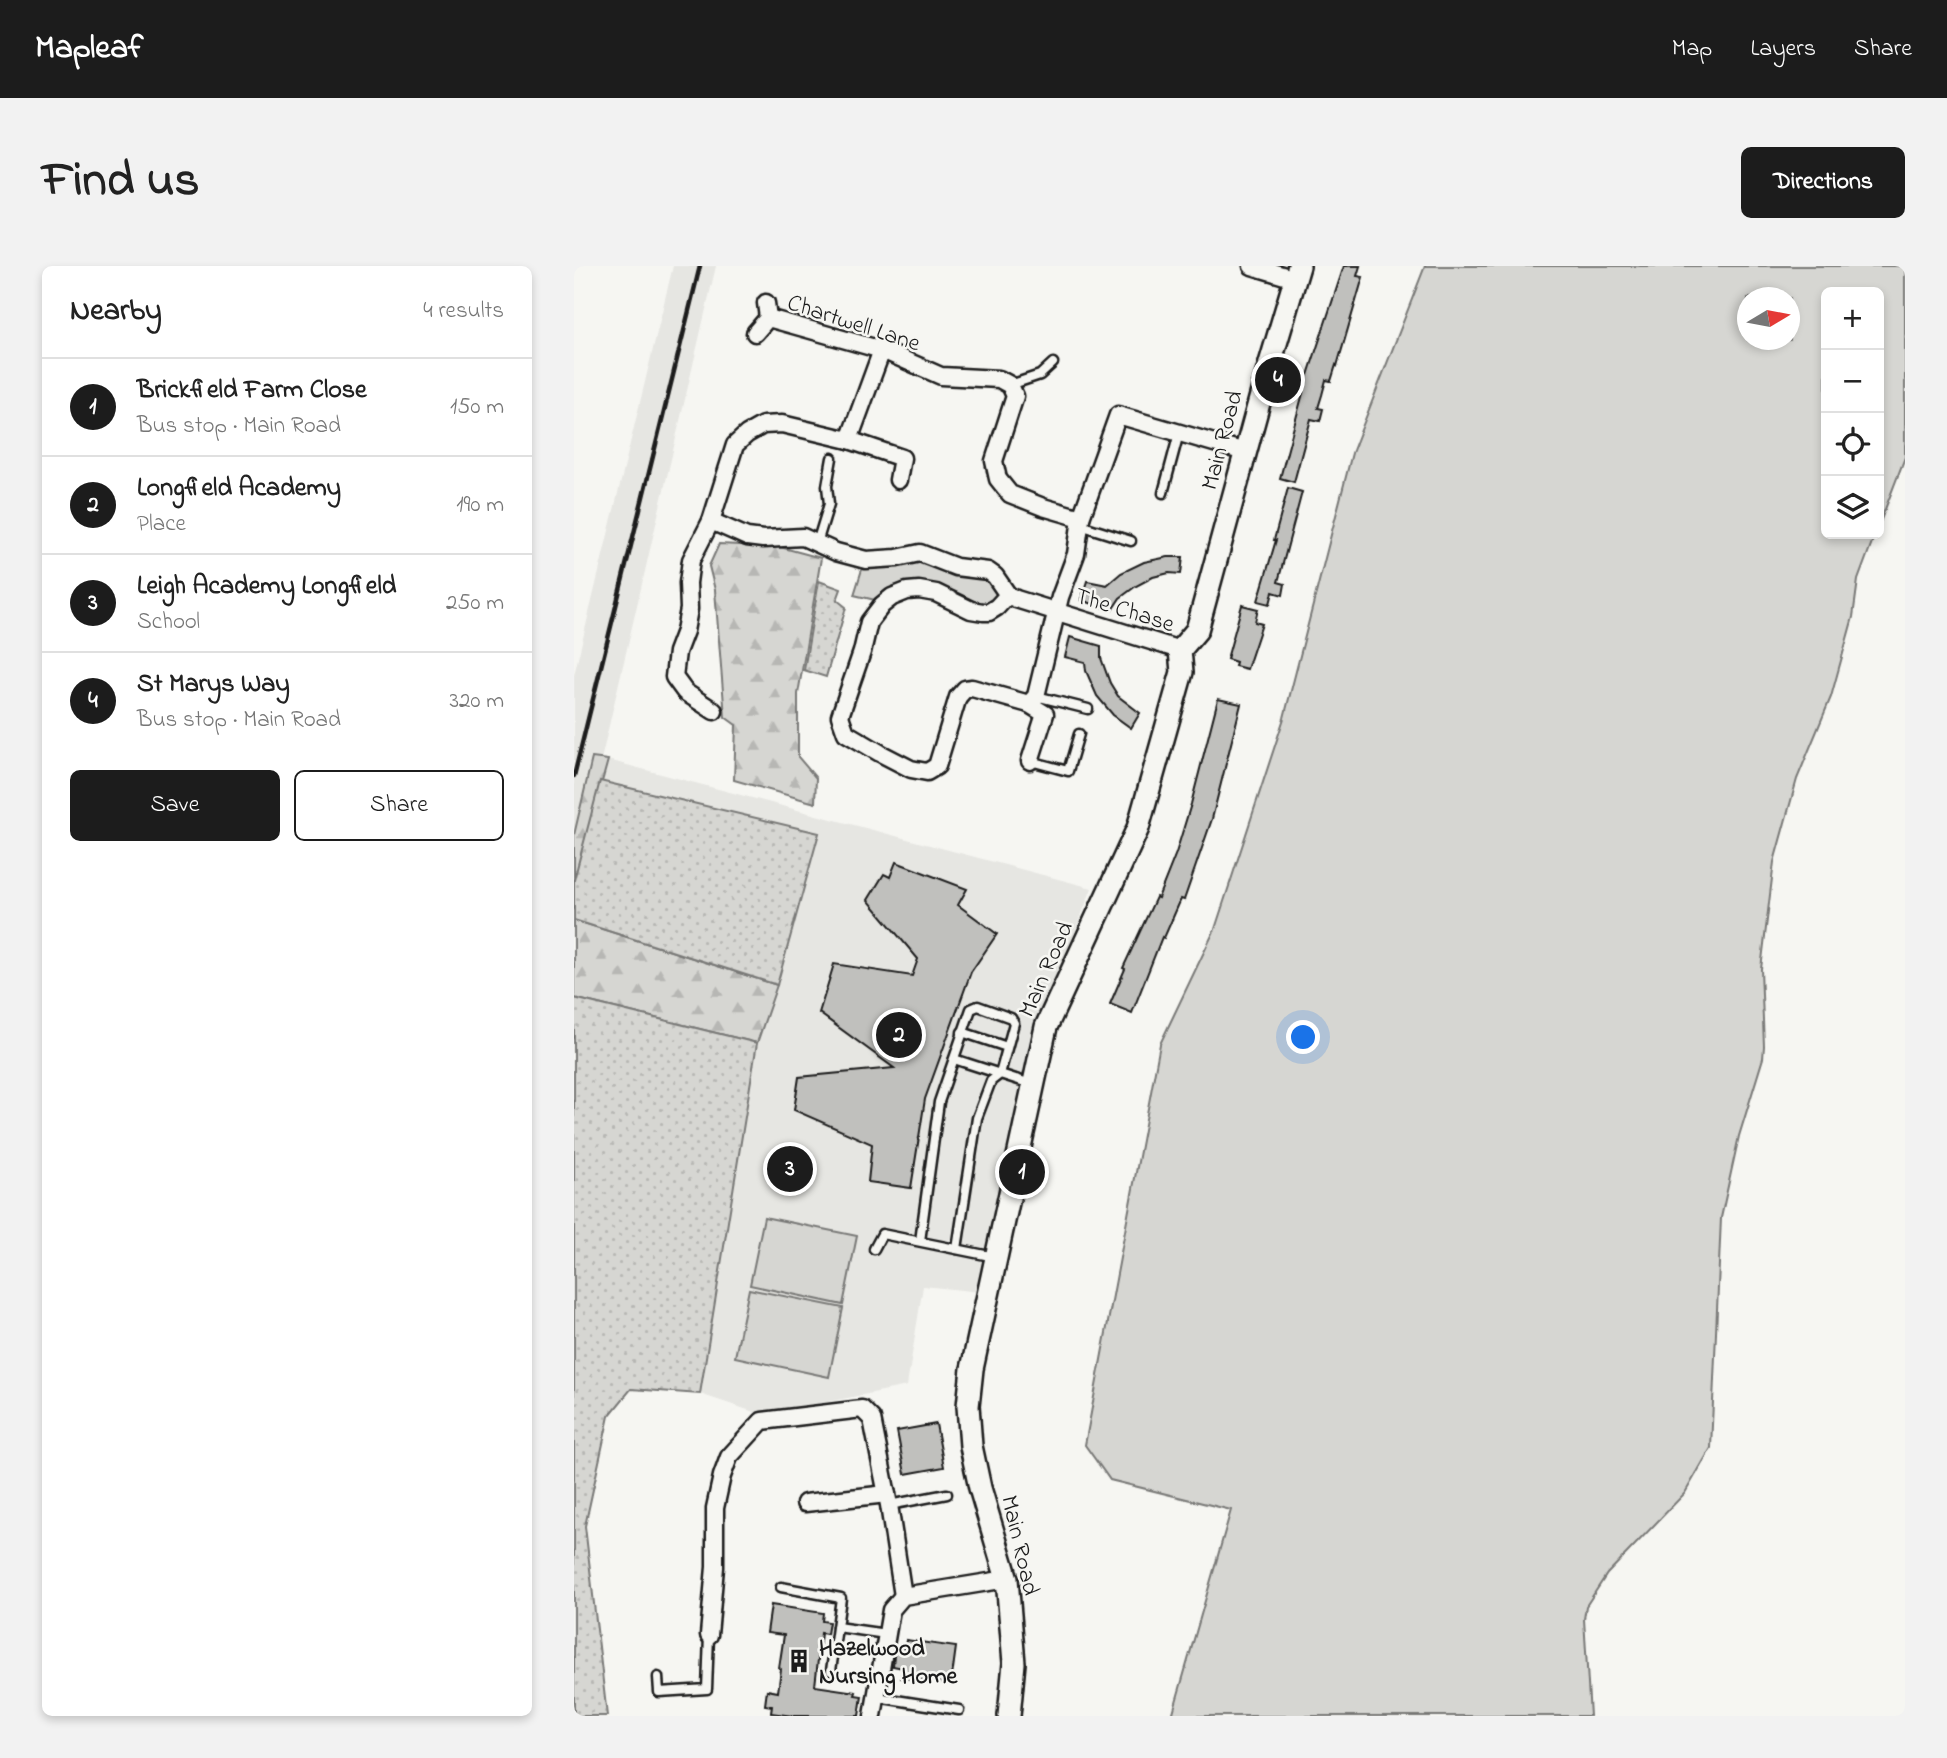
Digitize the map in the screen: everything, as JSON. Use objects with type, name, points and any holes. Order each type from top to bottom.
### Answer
[{"type":"main road","name":"Main Road","points":[[1009,1716],[1014,1663],[1007,1579],[971,1446],[968,1406],[972,1369],[1046,1027],[1138,828],[1182,672],[1181,650],[1197,630],[1297,272]]},
{"type":"street","points":[[1252,266],[1297,272]]},
{"type":"street","name":"Chartwell Lane","points":[[755,332],[767,310],[882,350],[940,376],[999,379],[1010,384]]},
{"type":"street","points":[[849,440],[882,350]]},
{"type":"street","points":[[1010,384],[1015,396],[994,461],[998,479],[1010,494],[1080,522]]},
{"type":"street","points":[[1032,700],[1056,611],[1076,554],[1080,522],[1118,415],[1245,452]]},
{"type":"street","points":[[714,711],[685,692],[674,677],[677,652],[689,609],[691,560],[711,521],[735,445],[763,425],[782,424],[849,440],[902,457],[898,480]]},
{"type":"street","points":[[711,521],[750,538],[800,536],[836,552],[866,559],[897,558],[920,553],[948,565],[984,569],[993,574],[1008,595],[996,608],[983,612],[971,610],[943,595],[928,591],[907,591],[888,600],[876,611],[869,622],[862,652],[840,716],[846,733],[911,769],[927,772],[937,766],[958,696],[965,690],[972,688],[1032,700],[1045,714],[1030,761]]},
{"type":"street","name":"The Chase","points":[[1008,595],[1181,650]]},
{"type":"street","points":[[709,1634],[715,1567],[715,1508],[722,1476],[729,1457],[762,1421],[862,1409],[872,1419],[903,1597]]},
{"type":"street","points":[[805,1503],[888,1499]]},
{"type":"street","points":[[873,1716],[891,1610],[903,1597],[1007,1579]]},
{"type":"lane","points":[[1010,384],[1040,375],[1053,363]]},
{"type":"lane","points":[[1163,493],[1179,433]]},
{"type":"lane","points":[[817,543],[829,504],[827,486],[832,458]]},
{"type":"lane","points":[[1080,522],[1131,541]]},
{"type":"lane","points":[[1032,700],[1088,709]]},
{"type":"lane","points":[[1030,761],[1068,771],[1079,734]]},
{"type":"lane","points":[[920,1241],[939,1102],[971,1009],[978,1006],[1013,1019],[1014,1023],[1000,1074],[991,1081],[977,1118],[957,1249]]},
{"type":"lane","points":[[962,1032],[1007,1047]]},
{"type":"lane","points":[[954,1059],[1033,1084]]},
{"type":"lane","points":[[874,1249],[882,1234],[998,1257]]},
{"type":"lane","points":[[888,1499],[947,1494]]},
{"type":"lane","points":[[781,1587],[841,1598],[831,1671]]},
{"type":"lane","points":[[837,1627],[886,1634]]},
{"type":"lane","points":[[658,1677],[659,1692],[707,1689],[709,1634]]},
{"type":"lane","points":[[877,1697],[959,1710]]},
{"type":"shaded area","points":[[673,266],[716,266],[574,876],[574,675]]},
{"type":"shaded area","points":[[608,760],[1092,888],[1031,1044],[981,1292],[923,1286],[907,1386],[763,1415],[700,1394],[631,1389],[609,1416],[585,1526],[607,1716],[574,1716],[574,900]]},
{"type":"green space","points":[[1425,266],[1905,266],[1905,457],[1884,512],[1884,287],[1821,287],[1821,539],[1873,539],[1858,580],[1853,617],[1831,697],[1797,779],[1774,862],[1761,969],[1763,1058],[1739,1136],[1721,1218],[1711,1448],[1685,1493],[1607,1574],[1586,1606],[1584,1619],[1590,1716],[1172,1716],[1231,1510],[1110,1480],[1085,1445],[1160,1044],[1215,929],[1284,718],[1352,453]]},
{"type":"green space","points":[[719,544],[780,547],[821,558],[798,694],[798,757],[816,778],[815,803],[734,780],[736,725],[725,717],[715,590],[709,566]]},
{"type":"green space","points":[[911,559],[986,575],[998,596],[986,608],[942,590],[878,603],[854,595],[864,563]]},
{"type":"green space","points":[[819,581],[841,589],[837,600],[846,607],[826,677],[804,670]]},
{"type":"green space","points":[[592,758],[608,760],[574,883],[574,835]]},
{"type":"green space","points":[[600,781],[819,833],[777,985],[574,920],[574,880]]},
{"type":"green space","points":[[574,920],[777,985],[757,1043],[574,998]]},
{"type":"green space","points":[[574,998],[757,1043],[700,1394],[631,1389],[609,1416],[585,1526],[607,1716],[574,1716]]},
{"type":"green space","points":[[764,1217],[857,1236],[843,1305],[750,1285]]},
{"type":"green space","points":[[749,1289],[843,1308],[829,1377],[735,1357]]},
{"type":"building","points":[[1344,266],[1360,266],[1357,276],[1363,277],[1337,366],[1331,381],[1326,380],[1318,408],[1323,409],[1320,421],[1311,419],[1294,482],[1280,478],[1307,378]]},
{"type":"building","points":[[1288,488],[1302,492],[1278,582],[1285,584],[1283,595],[1273,592],[1270,604],[1258,601]]},
{"type":"building","points":[[1183,557],[1181,574],[1169,573],[1153,577],[1120,598],[1112,610],[1081,600],[1087,581],[1107,585],[1121,573],[1144,562]]},
{"type":"building","points":[[1242,605],[1258,609],[1255,622],[1262,624],[1247,669],[1235,666],[1236,662],[1227,659]]},
{"type":"building","points":[[1070,637],[1101,646],[1101,658],[1110,683],[1118,696],[1140,713],[1131,728],[1113,715],[1097,696],[1085,662],[1065,657]]},
{"type":"building","points":[[1218,699],[1241,704],[1212,819],[1184,900],[1181,899],[1164,938],[1162,937],[1132,1013],[1110,1004],[1125,969],[1123,968],[1156,897],[1158,898],[1176,853]]},
{"type":"building","points":[[896,862],[967,889],[958,905],[997,934],[971,972],[925,1099],[911,1188],[868,1182],[872,1144],[794,1110],[799,1077],[894,1068],[819,1013],[834,964],[912,976],[918,959],[868,900],[884,874],[890,877]]},
{"type":"building","points":[[936,1424],[944,1467],[905,1474],[897,1431]]},
{"type":"building","name":"Hazelwood Nursing Home","points":[[771,1605],[823,1613],[822,1621],[829,1622],[827,1634],[821,1633],[815,1686],[856,1692],[855,1695],[862,1696],[859,1716],[793,1716],[771,1713],[772,1706],[765,1705],[767,1690],[778,1692],[784,1635],[767,1633]]},
{"type":"building","points":[[906,1640],[956,1647],[951,1684],[901,1678],[903,1668],[893,1666],[895,1647],[905,1648]]},
{"type":"railway","points":[[574,776],[700,266]]},
{"type":"place","name":"St Marys Way","points":[[1278,380]]},
{"type":"place","name":"Longfield Academy","points":[[899,1035]]},
{"type":"place","name":"Leigh Academy Longfield","points":[[790,1169]]},
{"type":"place","name":"Brickfield Farm Close","points":[[1022,1172]]},
{"type":"place","name":"Hazelwood Nursing Home","points":[[799,1661]]}]
